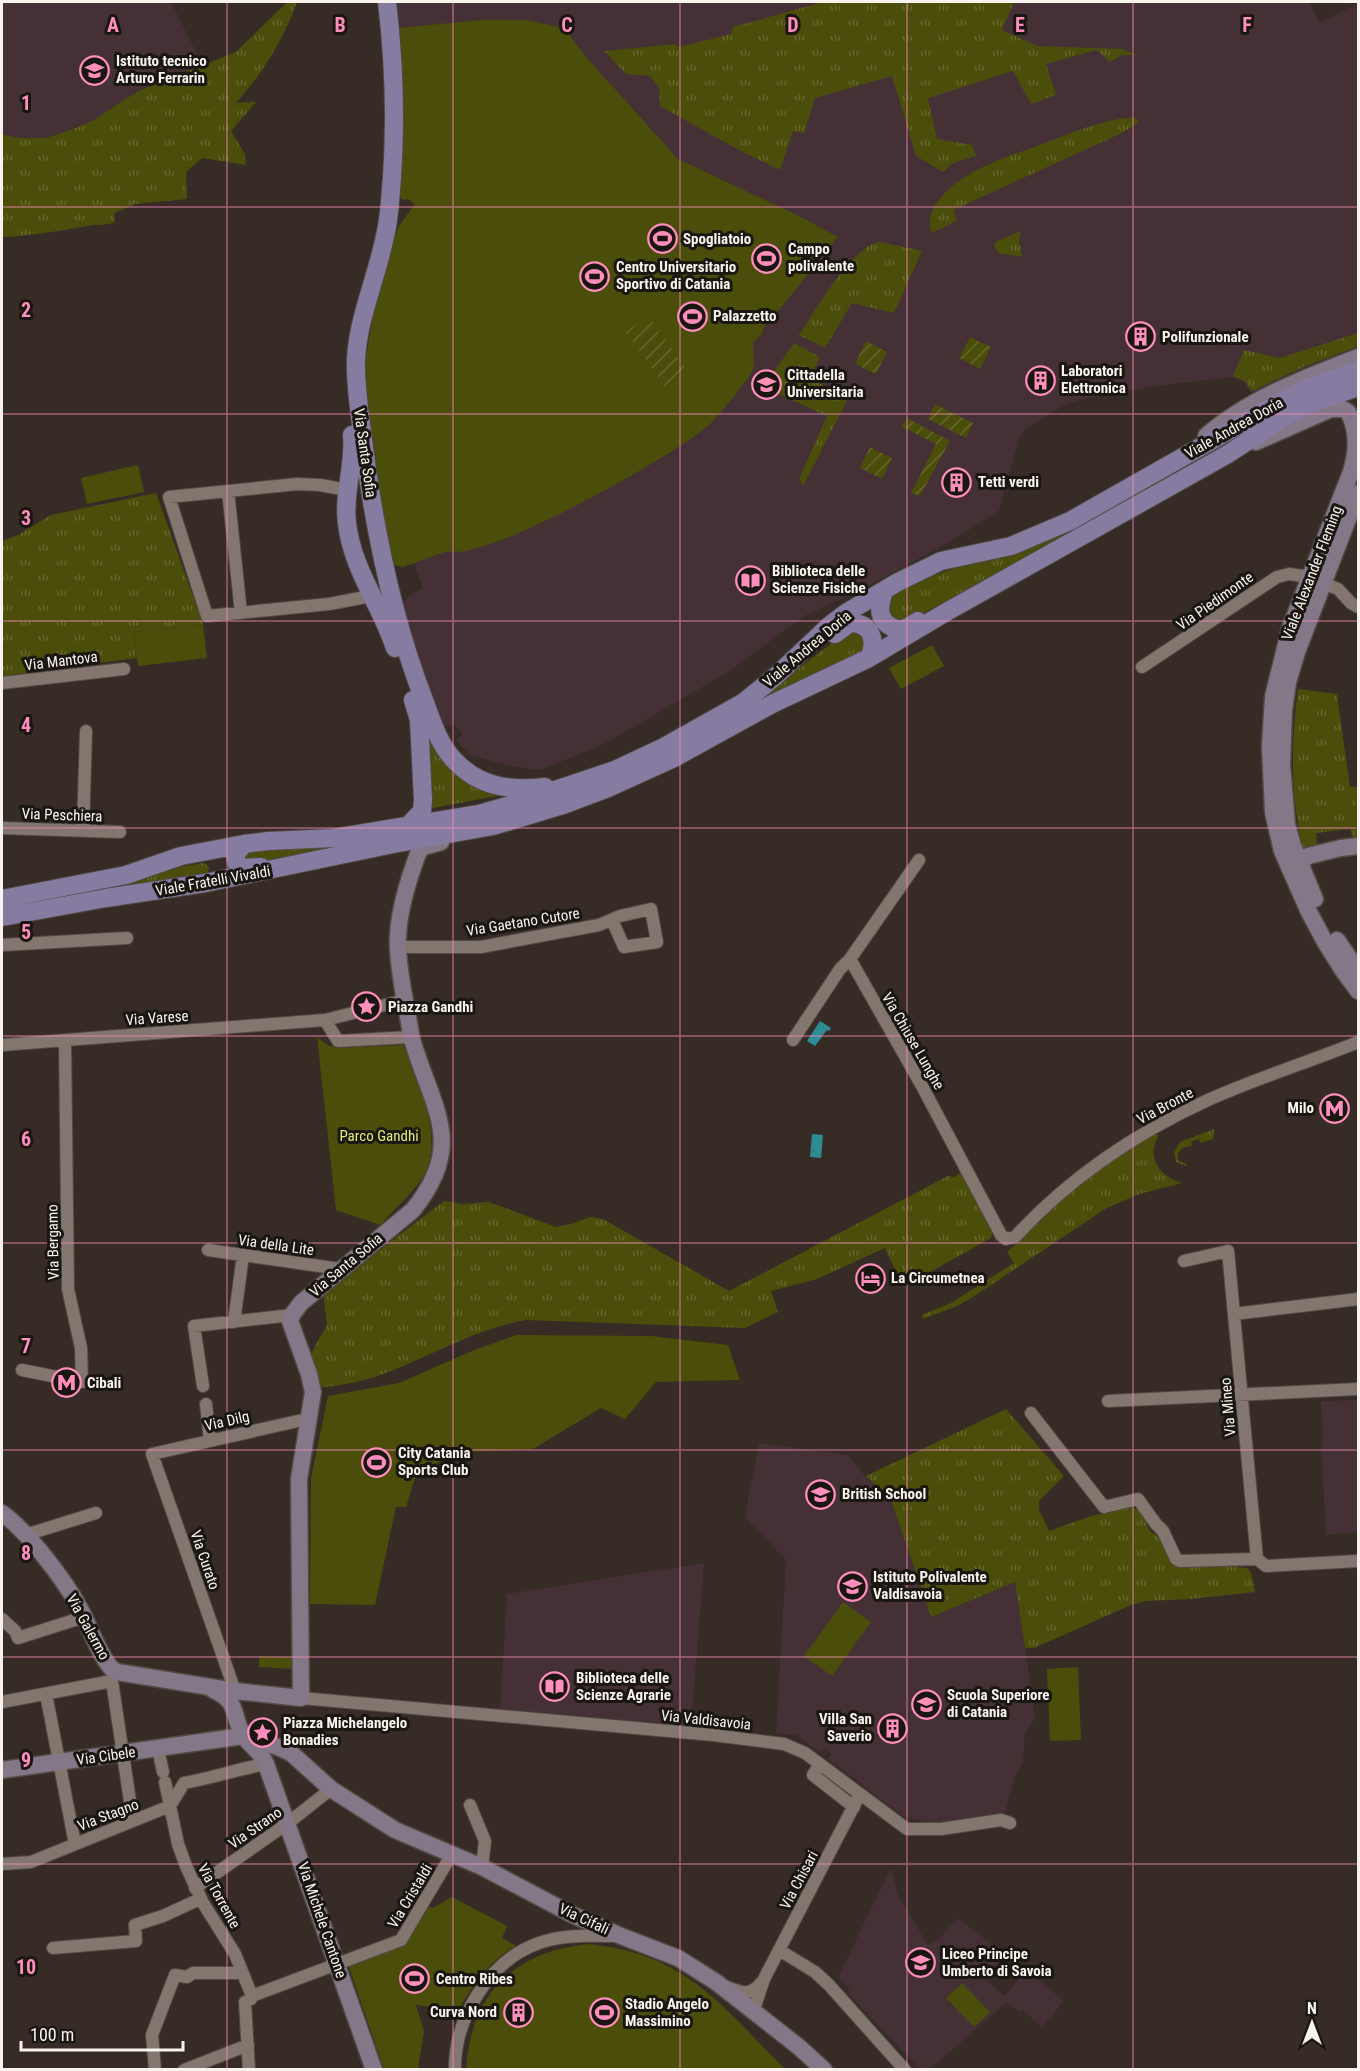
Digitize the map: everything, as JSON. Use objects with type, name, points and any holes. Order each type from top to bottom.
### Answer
[{"type":"main road","name":"Via Santa Sofia","points":[[376,2],[383,75],[383,140],[375,233],[346,356],[352,461],[346,502],[348,532],[360,574],[390,632],[419,720],[422,811],[408,826]]},
{"type":"main road","name":"Via Santa Sofia","points":[[387,2],[395,108],[389,214],[386,235],[360,332],[356,375],[368,478],[388,583],[403,640],[437,735],[454,760],[479,780],[505,788],[525,789],[580,783]]},
{"type":"main road","points":[[1184,455],[1211,432],[1261,400],[1304,378],[1359,357]]},
{"type":"main road","name":"Viale Andrea Doria","points":[[408,826],[504,807],[615,770],[662,748],[744,702],[777,675],[829,626],[884,591],[941,561],[1011,546],[1060,526],[1103,504],[1184,455],[1287,398],[1359,370]]},
{"type":"main road","name":"Viale Andrea Doria","points":[[422,844],[563,805],[674,758],[772,704],[869,658],[948,611],[1228,454],[1289,414],[1359,387]]},
{"type":"main road","name":"Viale Alexander Fleming","points":[[1228,454],[1331,409],[1343,409],[1348,412],[1355,429],[1356,456],[1317,580],[1286,691],[1282,764],[1287,825],[1297,864],[1325,942],[1359,991]]},
{"type":"main road","points":[[1297,652],[1303,617],[1359,471]]},
{"type":"main road","name":"Viale Alexander Fleming","points":[[1359,493],[1317,580],[1290,628],[1276,679],[1270,721],[1273,812],[1277,836],[1297,864],[1336,938],[1359,971]]},
{"type":"main road","points":[[884,591],[881,614],[883,620],[894,628],[905,628],[921,619],[948,611]]},
{"type":"main road","points":[[744,702],[782,678],[850,623],[862,624],[871,632],[874,641],[869,658]]},
{"type":"main road","name":"Viale Fratelli Vivaldi","points":[[2,899],[126,876],[181,856],[244,844],[334,838],[408,826]]},
{"type":"main road","points":[[244,844],[235,855],[237,864],[241,868],[326,858]]},
{"type":"main road","name":"Via Santa Sofia","points":[[292,1315],[301,1303],[340,1269],[413,1210],[427,1193],[438,1168],[443,1149],[441,1130],[411,1037],[398,947],[400,917],[422,844]]},
{"type":"main road","name":"Viale Fratelli Vivaldi","points":[[2,917],[206,883],[326,858],[422,844]]},
{"type":"main road","points":[[1297,864],[1331,850],[1359,846]]},
{"type":"main road","points":[[162,863],[206,860],[214,871],[206,883]]},
{"type":"main road","points":[[292,1315],[291,1328],[309,1374],[313,1392],[299,1479],[301,1698]]},
{"type":"main road","name":"Via Galermo","points":[[2,1513],[25,1535],[54,1569],[84,1617],[115,1676],[207,1687],[232,1684],[253,1693],[301,1698]]},
{"type":"main road","name":"Via Michele Cantone","points":[[207,1687],[231,1701],[245,1734],[268,1767],[374,2070]]},
{"type":"main road","points":[[245,1734],[241,1705],[253,1693]]},
{"type":"main road","name":"Via Cibele","points":[[2,1770],[158,1749],[245,1734]]},
{"type":"main road","name":"Via Cifali","points":[[245,1734],[291,1753],[331,1790],[395,1830],[482,1867],[573,1915],[678,1958],[716,1982],[799,2047],[824,2070]]},
{"type":"street","points":[[347,490],[297,484],[169,497],[207,616],[329,604],[371,596]]},
{"type":"street","points":[[228,491],[241,613]]},
{"type":"street","name":"Via Piedimonte","points":[[1142,667],[1277,577],[1289,574],[1317,580]]},
{"type":"street","points":[[1317,580],[1338,589],[1359,608]]},
{"type":"street","name":"Via Mantova","points":[[2,684],[124,669]]},
{"type":"street","points":[[83,831],[86,731]]},
{"type":"street","name":"Via Peschiera","points":[[2,828],[120,832]]},
{"type":"street","points":[[793,1041],[840,969],[850,959],[919,860]]},
{"type":"street","name":"Via Gaetano Cutore","points":[[398,947],[481,947],[599,925],[620,916],[651,909],[657,942],[624,947],[612,920]]},
{"type":"street","points":[[2,945],[127,938]]},
{"type":"street","name":"Via Chiuse Lunghe","points":[[850,959],[1001,1235],[1012,1239]]},
{"type":"street","name":"Via Varese","points":[[2,1045],[320,1021],[405,1000]]},
{"type":"street","points":[[320,1021],[338,1041],[411,1037]]},
{"type":"street","name":"Via Bergamo","points":[[22,1370],[82,1382],[81,1348],[68,1289],[66,1040]]},
{"type":"street","name":"Via Bronte","points":[[1012,1239],[1063,1189],[1095,1165],[1154,1127],[1210,1099],[1359,1042]]},
{"type":"street","name":"Via della Lite","points":[[208,1250],[340,1269]]},
{"type":"street","name":"Via Mineo","points":[[1184,1261],[1228,1251],[1257,1559]]},
{"type":"street","points":[[234,1322],[243,1255]]},
{"type":"street","points":[[1234,1314],[1359,1299]]},
{"type":"street","points":[[203,1386],[194,1326],[292,1315]]},
{"type":"street","points":[[1108,1401],[1359,1389]]},
{"type":"street","points":[[206,1404],[210,1441]]},
{"type":"street","points":[[1031,1413],[1104,1508],[1138,1498],[1180,1561],[1257,1559],[1266,1566],[1359,1561]]},
{"type":"street","name":"Via Dilg","points":[[152,1454],[310,1420]]},
{"type":"street","name":"Via Curato","points":[[152,1454],[232,1684]]},
{"type":"street","points":[[25,1535],[96,1513]]},
{"type":"street","points":[[2,1619],[15,1631],[18,1638],[84,1617]]},
{"type":"street","points":[[2,1702],[46,1694],[115,1676],[133,1821]]},
{"type":"street","points":[[46,1694],[75,1844]]},
{"type":"street","name":"Via Valdisavoia","points":[[301,1698],[781,1743],[798,1748],[907,1829],[941,1829],[1001,1820],[1010,1823]]},
{"type":"street","name":"Via Torrente","points":[[158,1749],[178,1844],[198,1894],[235,1954],[252,1996]]},
{"type":"street","points":[[820,1764],[813,1775],[854,1807]]},
{"type":"street","points":[[171,1806],[184,1783],[213,1778],[231,1771],[268,1767]]},
{"type":"street","name":"Via Strano","points":[[53,1948],[136,1941],[135,1925],[163,1916],[198,1894],[331,1790]]},
{"type":"street","name":"Via Chisari","points":[[753,2012],[764,1979],[861,1794]]},
{"type":"street","points":[[470,1805],[485,1841],[482,1867]]},
{"type":"street","name":"Via Stagno","points":[[2,1864],[31,1862],[171,1806]]},
{"type":"street","name":"Via Cristaldi","points":[[252,1996],[401,1940],[452,1854]]},
{"type":"street","points":[[455,2070],[458,2043],[472,2004],[493,1975],[507,1962],[524,1950],[551,1939],[621,1936]]},
{"type":"street","points":[[779,1950],[815,1972],[828,1984],[869,2027],[905,2070]]},
{"type":"street","points":[[155,2070],[152,2035],[176,1975],[187,1977],[194,1973],[242,1973]]},
{"type":"street","points":[[716,1982],[748,1993],[756,1989],[764,1979]]},
{"type":"street","points":[[249,2070],[245,2002],[252,1996]]},
{"type":"street","points":[[184,2070],[248,2044]]},
{"type":"shaded area","name":"Istituto tecnico Arturo Ferrarin","points":[[2,2],[171,2],[202,64],[141,90],[96,119],[71,130],[46,138],[18,138],[2,134]]},
{"type":"shaded area","name":"Cittadella Universitaria","points":[[394,2],[1309,2],[1320,23],[1358,3],[1358,349],[1258,395],[1233,377],[1156,386],[1068,403],[1025,429],[1019,439],[999,511],[948,543],[860,590],[804,616],[728,672],[604,744],[540,770],[510,766],[470,755],[456,740],[463,734],[454,724],[444,726],[440,722],[401,606],[410,595],[423,588],[414,562],[403,567],[393,565],[366,357],[373,316],[399,226],[415,204],[408,199],[400,198]]},
{"type":"shaded area","points":[[1358,1400],[1358,1532],[1326,1535],[1321,1401]]},
{"type":"shaded area","points":[[759,1443],[847,1455],[891,1500],[931,1617],[1016,1581],[1035,1719],[1025,1733],[1023,1762],[1015,1777],[1004,1815],[925,1825],[921,1820],[904,1817],[828,1759],[831,1753],[825,1748],[819,1752],[797,1735],[776,1733],[786,1560],[745,1517]]},
{"type":"shaded area","points":[[704,1563],[691,1726],[500,1709],[507,1594]]},
{"type":"shaded area","name":"Liceo Principe Umberto di Savoia","points":[[891,1868],[899,1897],[928,1945],[937,1941],[958,1918],[1005,1955],[984,1978],[1004,1996],[1027,1970],[1064,2001],[1042,2027],[1023,2010],[1020,2013],[1007,2002],[930,2069],[920,2069],[847,1992],[850,1989],[838,1977]]},
{"type":"green space","points":[[287,2],[297,2],[285,30],[264,68],[236,103],[256,102],[231,131],[245,154],[246,165],[202,158],[186,172],[187,199],[135,204],[114,213],[115,222],[108,224],[2,237],[2,134],[18,138],[46,138],[96,119],[141,90],[236,52]]},
{"type":"green space","points":[[823,2],[1014,2],[1002,30],[1037,46],[1122,49],[1138,55],[1122,55],[1110,62],[1097,50],[1046,64],[1056,95],[1031,104],[1013,71],[928,98],[937,139],[972,145],[976,156],[953,163],[943,172],[916,156],[892,76],[815,98],[804,133],[793,131],[780,170],[660,106],[659,88],[650,76],[626,74],[604,51],[675,44],[679,47],[731,34],[733,27]]},
{"type":"green space","name":"Centro Universitario Sportivo di Catania","points":[[482,20],[525,20],[564,28],[586,57],[678,159],[838,237],[780,309],[767,321],[761,335],[753,342],[754,367],[746,381],[711,423],[693,437],[624,480],[538,524],[499,541],[468,551],[448,551],[403,567],[393,565],[390,561],[365,393],[366,357],[373,316],[392,244],[399,226],[415,204],[398,196],[397,28]]},
{"type":"green space","points":[[1134,117],[1139,122],[1122,133],[953,210],[957,221],[931,233],[930,217],[936,203],[953,186],[975,171],[1085,128]]},
{"type":"green space","points":[[1021,231],[1019,239],[1022,257],[998,253],[994,245],[997,241]]},
{"type":"green space","points":[[880,242],[922,251],[894,313],[852,303],[825,348],[799,335],[846,267],[869,246]]},
{"type":"green space","points":[[648,316],[688,371],[666,388],[626,332]]},
{"type":"green space","points":[[1358,333],[1358,346],[1301,368],[1255,390],[1251,390],[1245,381],[1233,376],[1244,350],[1280,358]]},
{"type":"green space","points":[[970,337],[991,347],[980,369],[959,358]]},
{"type":"green space","points":[[866,341],[887,352],[876,374],[855,364]]},
{"type":"green space","points":[[794,343],[820,357],[810,378],[848,399],[803,486],[799,479],[827,416],[763,387]]},
{"type":"green space","points":[[935,404],[973,423],[966,438],[928,419]]},
{"type":"green space","points":[[907,418],[950,441],[920,496],[911,493],[936,444],[902,427]]},
{"type":"green space","points":[[870,447],[892,458],[882,479],[860,468]]},
{"type":"green space","points":[[138,465],[144,492],[87,504],[81,478]]},
{"type":"green space","points":[[156,493],[203,624],[134,632],[137,658],[2,676],[2,541],[18,535],[51,515]]},
{"type":"green space","points":[[1095,520],[911,620],[899,624],[884,608],[890,596],[924,579],[961,566],[1025,550]]},
{"type":"green space","points":[[203,624],[207,658],[138,666],[134,632]]},
{"type":"green space","points":[[848,630],[866,634],[863,654],[515,813],[253,864],[244,863],[242,852],[513,810],[778,685]]},
{"type":"green space","points":[[932,645],[944,666],[901,689],[889,668]]},
{"type":"green space","points":[[1298,689],[1337,694],[1350,787],[1358,787],[1358,838],[1353,838],[1350,829],[1316,833],[1317,845],[1303,848],[1296,809],[1293,769]]},
{"type":"green space","points":[[431,741],[492,793],[501,795],[428,809],[428,742]]},
{"type":"green space","points":[[204,863],[209,867],[207,875],[95,891],[178,867]]},
{"type":"green space","name":"Parco Gandhi","points":[[317,1037],[327,1045],[337,1048],[403,1045],[407,1048],[418,1078],[431,1130],[429,1163],[419,1183],[380,1225],[336,1210]]},
{"type":"green space","points":[[1214,1129],[1213,1139],[1201,1143],[1199,1139],[1192,1141],[1191,1146],[1179,1152],[1178,1161],[1187,1164],[1186,1166],[1176,1162],[1174,1152],[1180,1142]]},
{"type":"green space","points":[[1151,1134],[1159,1135],[1154,1151],[1157,1165],[1167,1176],[1182,1183],[1139,1194],[1105,1209],[973,1297],[955,1307],[923,1319],[922,1315],[951,1303],[1014,1263],[1007,1252],[1078,1185]]},
{"type":"green space","points":[[964,1171],[993,1230],[991,1238],[903,1287],[885,1248],[817,1279],[771,1291],[778,1312],[745,1328],[526,1320],[471,1336],[375,1377],[319,1388],[308,1359],[327,1325],[323,1293],[444,1201],[462,1204],[489,1202],[556,1227],[590,1217],[603,1219],[729,1291],[948,1176],[954,1177]]},
{"type":"green space","name":"City Catania Sports Club","points":[[516,1335],[651,1336],[728,1345],[740,1380],[656,1382],[625,1419],[601,1408],[533,1449],[464,1452],[417,1471],[406,1507],[396,1507],[375,1605],[310,1604],[311,1478],[328,1396],[399,1383],[472,1351]]},
{"type":"green space","points":[[1006,1409],[1064,1476],[1039,1501],[1039,1510],[1049,1531],[1091,1516],[1131,1507],[1139,1511],[1151,1532],[1163,1540],[1173,1560],[1180,1568],[1214,1565],[1247,1568],[1251,1573],[1255,1592],[1146,1601],[1131,1605],[1034,1648],[1025,1648],[1015,1582],[931,1617],[891,1500],[866,1476]]},
{"type":"green space","points":[[843,1602],[871,1622],[832,1676],[804,1656]]},
{"type":"green space","points":[[259,1656],[295,1657],[294,1669],[259,1667]]},
{"type":"green space","points":[[1078,1667],[1081,1740],[1050,1741],[1047,1669]]},
{"type":"green space","name":"Centro Ribes","points":[[452,1897],[507,1926],[502,1938],[516,1946],[490,1966],[470,1991],[459,2010],[416,2005],[424,2031],[418,2069],[384,2069],[348,1964],[402,1943],[427,1906],[433,1908]]},
{"type":"green space","name":"Stadio Angelo Massimino","points":[[588,1944],[622,1949],[651,1958],[676,1971],[699,1986],[720,2004],[785,2069],[466,2069],[470,2042],[477,2019],[487,1999],[501,1981],[518,1967],[538,1956]]},
{"type":"green space","points":[[962,1983],[990,2012],[974,2027],[946,1998]]},
{"type":"water","points":[[820,1021],[831,1028],[815,1046],[807,1041]]},
{"type":"water","points":[[812,1134],[823,1135],[821,1158],[810,1157]]},
{"type":"place","name":"Istituto tecnico Arturo Ferrarin","points":[[95,70]]},
{"type":"place","name":"Spogliatoio","points":[[662,239]]},
{"type":"place","name":"Campo polivalente","points":[[767,258]]},
{"type":"place","name":"Centro Universitario Sportivo di Catania","points":[[595,276]]},
{"type":"place","name":"Palazzetto","points":[[692,316]]},
{"type":"place","name":"Polifunzionale","points":[[1141,337]]},
{"type":"place","name":"Laboratori Elettronica","points":[[1040,380]]},
{"type":"place","name":"Cittadella Universitaria","points":[[766,384]]},
{"type":"place","name":"Tetti verdi","points":[[957,482]]},
{"type":"place","name":"Biblioteca delle Scienze Fisiche","points":[[751,580]]},
{"type":"place","name":"Piazza Gandhi","points":[[367,1007]]},
{"type":"place","name":"Milo","points":[[1335,1108]]},
{"type":"place","name":"La Circumetnea","points":[[870,1278]]},
{"type":"place","name":"Cibali","points":[[66,1383]]},
{"type":"place","name":"City Catania Sports Club","points":[[377,1462]]},
{"type":"place","name":"British School","points":[[821,1494]]},
{"type":"place","name":"Istituto Polivalente Valdisavoia","points":[[852,1586]]},
{"type":"place","name":"Biblioteca delle Scienze Agrarie","points":[[555,1687]]},
{"type":"place","name":"Scuola Superiore di Catania","points":[[926,1704]]},
{"type":"place","name":"Villa San Saverio","points":[[893,1728]]},
{"type":"place","name":"Piazza Michelangelo Bonadies","points":[[262,1732]]},
{"type":"place","name":"Liceo Principe Umberto di Savoia","points":[[921,1963]]},
{"type":"place","name":"Centro Ribes","points":[[415,1979]]},
{"type":"place","name":"Curva Nord","points":[[518,2012]]},
{"type":"place","name":"Stadio Angelo Massimino","points":[[604,2013]]}]
